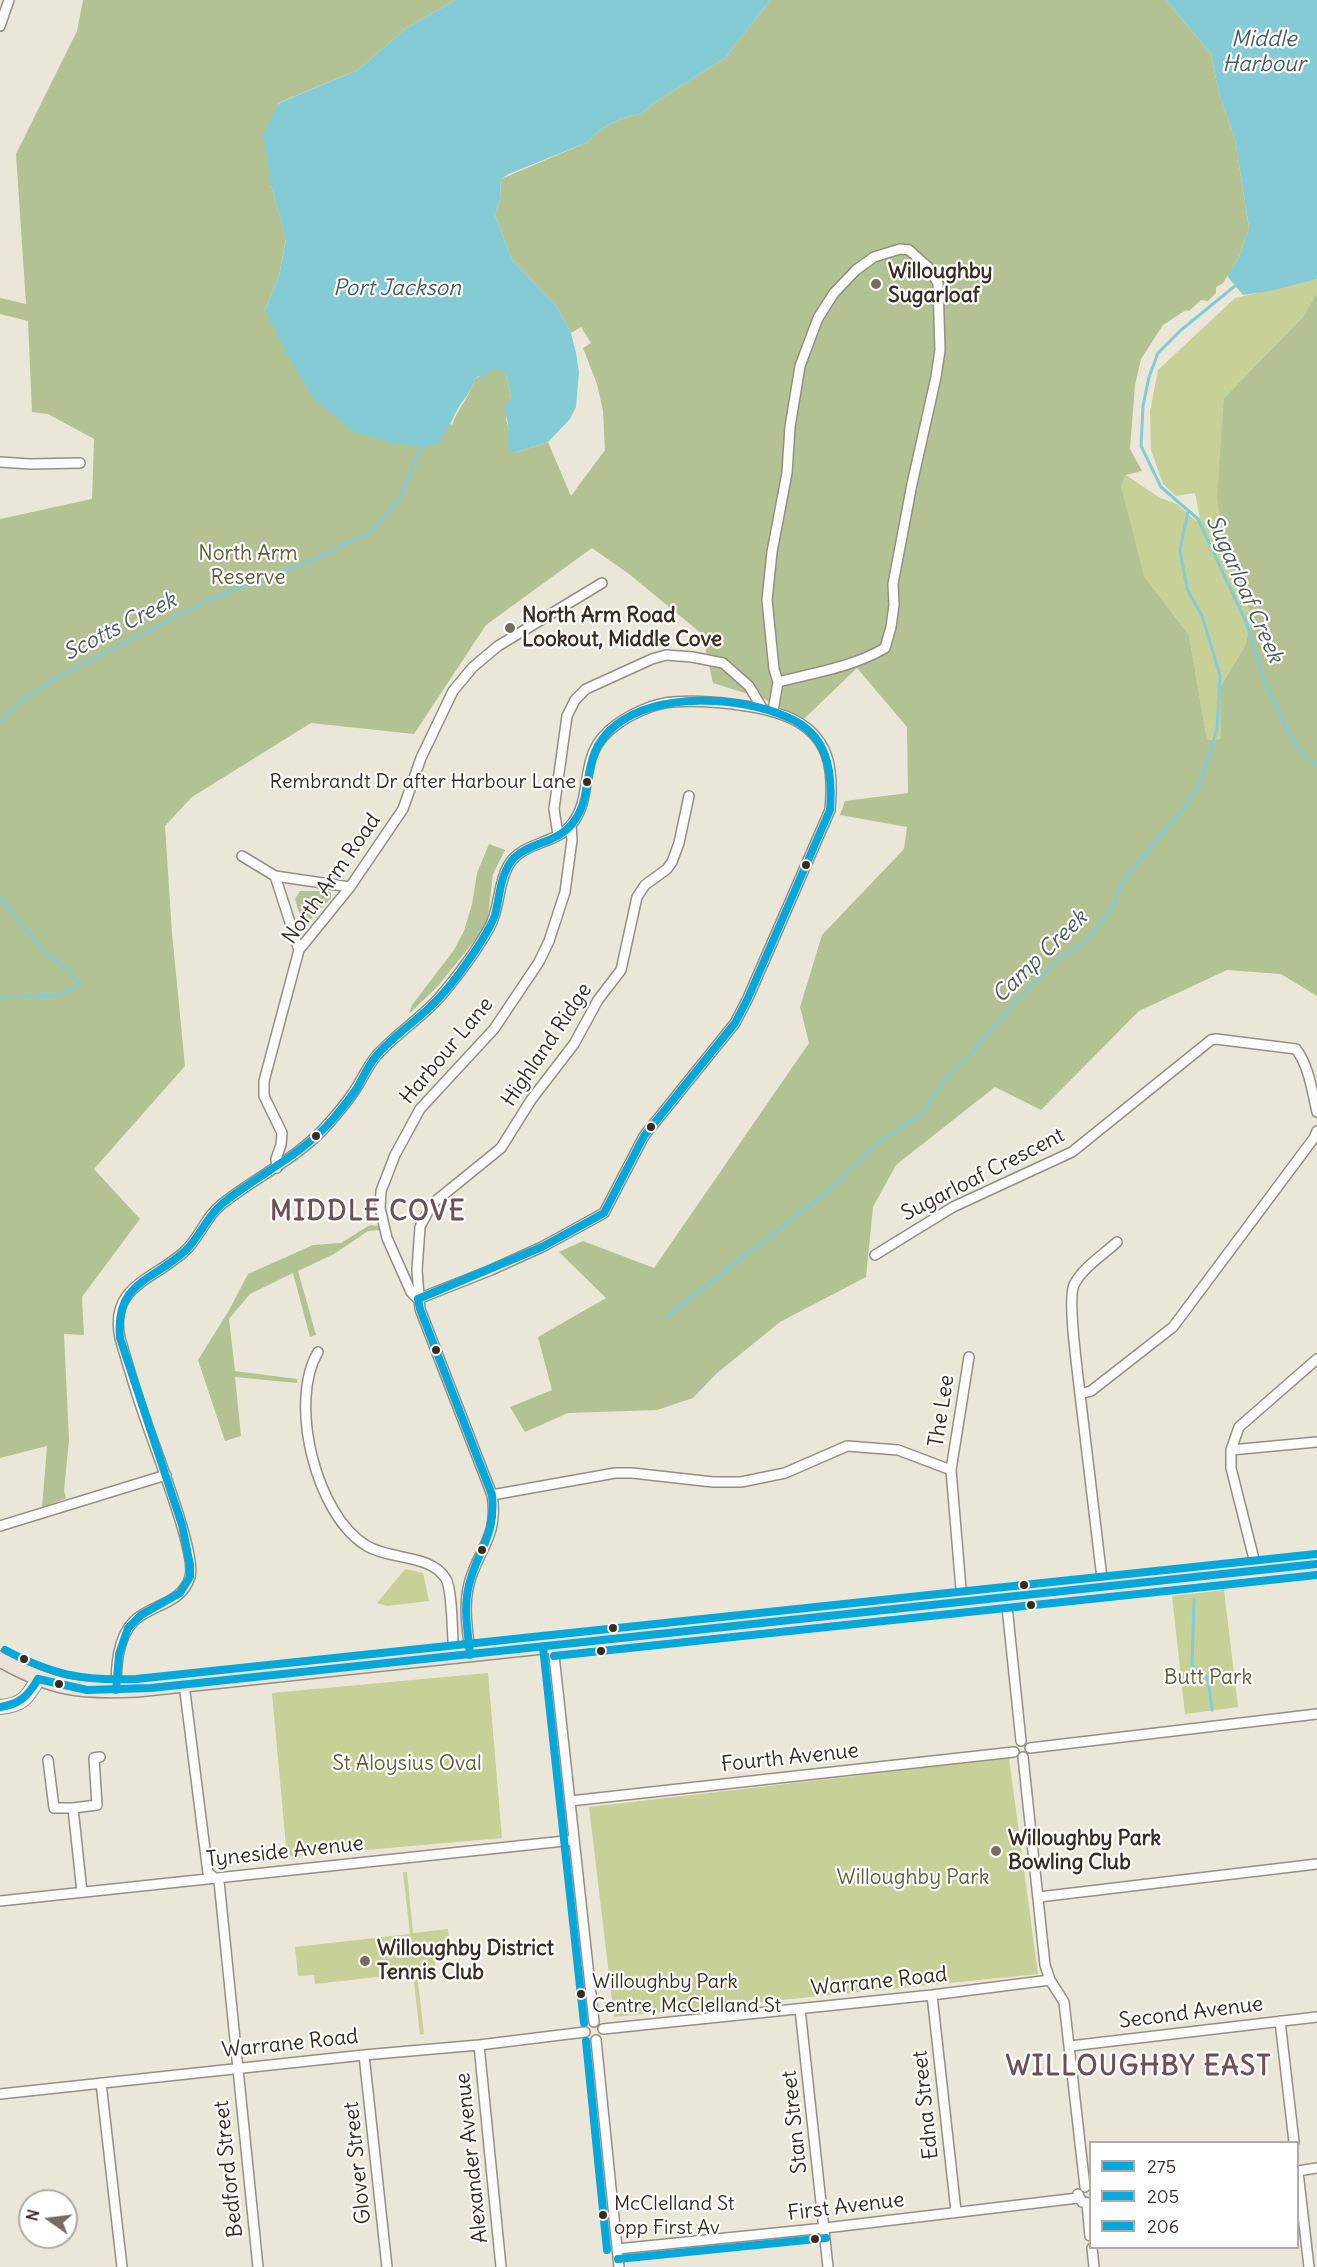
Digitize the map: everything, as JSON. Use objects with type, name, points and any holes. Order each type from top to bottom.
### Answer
[{"type":"main road","points":[[0,1659],[38,1679],[87,1690],[116,1690],[470,1655],[1317,1564]]},
{"type":"street","points":[[0,26],[9,0]]},
{"type":"street","points":[[774,711],[778,682],[773,660],[767,600],[772,552],[788,473],[790,427],[800,366],[818,318],[834,293],[856,270],[874,257],[900,249],[909,250],[928,267],[938,283],[939,350],[934,388],[912,484],[893,584],[894,605],[885,648],[869,657],[778,682]]},
{"type":"street","points":[[0,462],[80,463]]},
{"type":"street","name":"North Arm Road","points":[[277,1168],[276,1160],[282,1133],[264,1096],[264,1081],[299,950],[350,887],[403,808],[421,758],[453,691],[473,667],[498,646],[602,583]]},
{"type":"street","points":[[558,835],[554,809],[567,716],[575,700],[586,689],[652,659],[666,656],[692,657],[723,663],[749,686],[762,708]]},
{"type":"street","points":[[116,1690],[118,1659],[129,1627],[143,1615],[172,1601],[186,1587],[190,1578],[190,1559],[166,1475],[126,1360],[117,1324],[118,1311],[124,1299],[133,1287],[182,1254],[193,1243],[212,1213],[221,1204],[277,1168],[327,1126],[353,1093],[380,1052],[438,999],[491,927],[508,866],[532,845],[558,835],[571,825],[579,812],[592,754],[598,742],[618,723],[656,705],[672,702],[762,708],[774,711],[798,721],[818,738],[830,759],[832,792],[830,810],[735,1023],[644,1136],[604,1213],[542,1247],[418,1299],[492,1496],[494,1507],[491,1533],[470,1581],[465,1606],[470,1655]]},
{"type":"street","name":"Highland Ridge","points":[[418,1299],[418,1239],[425,1215],[441,1196],[501,1148],[531,1100],[574,1044],[598,1000],[617,977],[624,962],[637,897],[645,885],[667,869],[672,862],[680,843],[688,796]]},
{"type":"street","name":"Harbour Lane","points":[[418,1299],[411,1292],[387,1238],[380,1208],[381,1191],[399,1147],[420,1109],[494,1029],[539,962],[549,941],[565,892],[572,848],[571,825]]},
{"type":"street","points":[[242,856],[276,876],[350,887]]},
{"type":"street","points":[[276,876],[299,950]]},
{"type":"street","name":"Sugarloaf Crescent","points":[[875,1255],[953,1207],[1072,1152],[1211,1040],[1296,1049],[1301,1055],[1317,1112]]},
{"type":"street","points":[[1080,1394],[1091,1391],[1173,1327],[1317,1131]]},
{"type":"street","points":[[1103,1587],[1080,1394],[1073,1317],[1073,1286],[1088,1267],[1117,1242]]},
{"type":"street","points":[[318,1352],[307,1378],[305,1404],[308,1434],[319,1478],[337,1515],[355,1537],[379,1552],[423,1562],[436,1568],[447,1580],[454,1656]]},
{"type":"street","name":"The Lee","points":[[962,1601],[951,1470],[969,1357]]},
{"type":"street","points":[[1257,1571],[1232,1468],[1231,1450],[1239,1427],[1317,1359]]},
{"type":"street","points":[[1231,1450],[1317,1442]]},
{"type":"street","points":[[492,1496],[615,1473],[713,1482],[741,1482],[785,1473],[847,1446],[898,1450],[951,1470]]},
{"type":"street","points":[[0,1526],[166,1475]]},
{"type":"street","points":[[1006,1597],[1021,1741]]},
{"type":"street","points":[[553,1646],[594,2022]]},
{"type":"street","points":[[0,1707],[22,1702],[38,1679]]},
{"type":"street","name":"Bedford Street","points":[[184,1684],[208,1873],[219,1881],[258,2267]]},
{"type":"street","points":[[1030,1748],[1317,1714]]},
{"type":"street","points":[[1021,1741],[1026,1742],[1030,1748]]},
{"type":"street","points":[[1021,1741],[1015,1746],[1019,1754],[1039,1897],[1045,1965],[1050,1980],[1064,2002],[1088,2188],[1079,2193],[1085,2202],[1089,2229]]},
{"type":"street","points":[[1019,1754],[1029,1753],[1030,1748]]},
{"type":"street","name":"Fourth Avenue","points":[[570,1801],[1019,1754]]},
{"type":"street","points":[[48,1760],[54,1808],[73,1808],[97,1805],[94,1758],[100,1757]]},
{"type":"street","points":[[73,1808],[82,1892]]},
{"type":"street","name":"Tyneside Avenue","points":[[0,1901],[574,1840]]},
{"type":"street","points":[[1039,1897],[1317,1864]]},
{"type":"street","name":"Warrane Road","points":[[603,2030],[1050,1980]]},
{"type":"street","name":"Edna Street","points":[[932,1995],[956,2211]]},
{"type":"street","name":"Stan Street","points":[[800,2009],[828,2267]]},
{"type":"street","name":"Second Avenue","points":[[1070,2046],[1317,2017]]},
{"type":"street","points":[[1280,2021],[1294,2141]]},
{"type":"street","points":[[594,2022],[601,2025],[603,2030],[601,2038],[596,2040],[587,2037],[585,2032],[586,2026],[594,2022]]},
{"type":"street","name":"Warrane Road","points":[[0,2094],[585,2032]]},
{"type":"street","points":[[596,2040],[619,2267]]},
{"type":"street","name":"Alexander Avenue","points":[[479,2045],[501,2267]]},
{"type":"street","name":"Glover Street","points":[[364,2055],[387,2267]]},
{"type":"street","points":[[101,2083],[122,2267]]},
{"type":"street","points":[[1299,2171],[1317,2169]]},
{"type":"street","points":[[1299,2180],[1309,2267]]},
{"type":"street","name":"First Avenue","points":[[617,2249],[825,2228],[956,2211],[1085,2202]]},
{"type":"street","points":[[1092,2249],[1094,2267]]},
{"type":"green space","name":"North Arm Reserve","points":[[83,0],[455,0],[405,29],[358,70],[278,103],[271,185],[286,238],[279,276],[265,310],[452,425],[475,379],[492,369],[500,368],[507,377],[511,398],[506,418],[514,453],[548,442],[571,496],[605,450],[603,411],[597,384],[583,348],[591,343],[581,327],[571,333],[555,304],[512,260],[495,215],[500,199],[501,179],[588,142],[612,123],[640,115],[651,105],[725,58],[770,0],[1166,0],[1211,54],[1219,94],[1235,139],[1249,228],[1239,257],[1223,283],[1216,287],[1216,293],[1208,301],[1201,300],[1189,311],[1186,310],[1163,325],[1141,359],[1135,385],[1130,449],[1142,471],[1126,475],[1121,486],[1144,577],[1189,635],[1207,740],[1221,739],[1220,687],[1245,646],[1251,623],[1240,565],[1229,551],[1221,526],[1217,498],[1224,398],[1302,318],[1317,293],[1317,996],[1281,974],[1227,970],[1139,1011],[1041,1110],[995,1087],[896,1165],[873,1207],[866,1277],[780,1322],[716,1374],[693,1398],[657,1410],[568,1413],[525,1432],[510,1407],[552,1390],[538,1337],[606,1298],[559,1252],[583,1241],[654,1268],[809,1043],[800,1007],[822,935],[904,849],[907,827],[840,815],[845,801],[908,793],[907,727],[857,668],[804,719],[764,699],[713,683],[702,634],[629,574],[592,548],[486,625],[414,734],[311,723],[192,797],[165,826],[172,933],[185,1066],[94,1169],[140,1219],[82,1297],[84,1335],[64,1334],[69,1440],[64,1491],[66,1498],[42,1508],[47,1446],[0,1458],[0,519],[92,499],[94,439],[48,414],[32,412],[28,321],[0,314],[0,298],[26,304],[16,154],[77,31]]},
{"type":"green space","points":[[1317,279],[1317,293],[1302,318],[1224,398],[1229,551],[1240,565],[1251,623],[1245,646],[1220,687],[1222,739],[1207,740],[1189,635],[1143,577],[1121,486],[1126,475],[1160,498],[1177,504],[1196,521],[1200,518],[1195,493],[1176,496],[1163,484],[1151,450],[1150,412],[1158,370],[1235,298]]},
{"type":"green space","points":[[489,844],[505,850],[493,874],[487,925],[438,986],[409,1014],[412,1005],[454,950],[464,931],[472,904],[477,873]]},
{"type":"green space","points":[[300,891],[328,891],[331,893],[331,898],[303,925],[295,899]]},
{"type":"green space","points":[[370,1225],[380,1226],[382,1230],[368,1231],[334,1254],[298,1271],[316,1335],[310,1337],[293,1273],[250,1294],[229,1319],[235,1371],[297,1379],[297,1383],[235,1377],[241,1436],[225,1441],[198,1360],[228,1312],[248,1274],[313,1245],[341,1243]]},
{"type":"green space","points":[[405,1569],[423,1573],[429,1601],[387,1606],[377,1603]]},
{"type":"green space","name":"Butt Park","points":[[1224,1590],[1238,1707],[1185,1714],[1172,1596]]},
{"type":"green space","name":"St Aloysius Oval","points":[[488,1673],[502,1838],[287,1857],[272,1693]]},
{"type":"green space","name":"Willoughby Park","points":[[1009,1758],[1038,1974],[614,2017],[589,1807]]},
{"type":"green space","name":"Willoughby District Tennis Club","points":[[403,1872],[407,1872],[413,1933],[448,1929],[450,1949],[434,1951],[436,1971],[417,1974],[424,2034],[420,2035],[413,1973],[315,1984],[314,1975],[298,1976],[295,1947],[410,1934]]},
{"type":"water","name":"Port Jackson","points":[[455,0],[770,0],[725,58],[651,105],[640,115],[612,123],[588,142],[501,179],[500,199],[495,215],[512,260],[555,304],[571,333],[579,372],[576,407],[570,419],[548,442],[514,453],[507,443],[508,424],[504,407],[511,398],[507,377],[500,369],[492,369],[486,374],[486,380],[479,376],[475,379],[436,445],[421,447],[391,443],[353,432],[312,397],[265,310],[279,276],[286,239],[271,185],[263,133],[279,103],[358,70],[405,29]]},
{"type":"water","name":"Middle Harbour","points":[[1166,0],[1317,0],[1317,279],[1243,295],[1227,276],[1239,257],[1249,228],[1235,139],[1219,94],[1211,54]]},
{"type":"waterway","name":"Sugarloaf Creek","points":[[1235,286],[1181,330],[1158,353],[1149,377],[1143,406],[1141,446],[1161,487],[1198,519],[1246,622],[1265,682],[1290,736],[1304,756],[1317,765]]},
{"type":"waterway","name":"Scotts Creek","points":[[0,722],[21,701],[54,679],[210,599],[315,559],[372,531],[400,498],[421,447]]},
{"type":"waterway","name":"Camp Creek","points":[[666,1317],[827,1192],[876,1144],[923,1113],[942,1082],[1019,998],[1061,957],[1084,943],[1112,908],[1122,882],[1186,805],[1199,785],[1217,729],[1220,675],[1202,616],[1187,589],[1180,550],[1188,511]]},
{"type":"waterway","name":"Scotts Creek","points":[[0,898],[46,954],[65,967],[80,984],[61,995],[0,997]]},
{"type":"waterway","name":"Sugarloaf Creek","points":[[1194,1600],[1192,1666],[1208,1678],[1212,1710]]},
{"type":"transit line","name":"275","points":[[116,1690],[119,1654],[128,1628],[141,1615],[180,1593],[190,1577],[190,1565],[182,1525],[120,1338],[120,1319],[123,1305],[129,1294],[148,1277],[185,1251],[223,1203],[294,1154],[321,1132],[357,1088],[377,1055],[445,992],[490,927],[509,864],[520,853],[559,835],[572,824],[584,800],[596,749],[616,725],[633,714],[654,707],[676,702],[700,701],[746,705],[768,710],[801,724],[811,733],[825,755],[829,768],[830,810],[735,1023],[644,1136],[604,1213],[542,1247],[418,1299]]},
{"type":"transit line","name":"275","points":[[418,1299],[492,1495],[493,1509],[489,1532],[467,1594],[470,1655]]},
{"type":"transit line","name":"206","points":[[5,1650],[22,1659],[68,1675],[100,1679],[136,1679],[1316,1554]]},
{"type":"transit line","name":"275","points":[[38,1679],[87,1690],[151,1688],[1317,1564]]},
{"type":"transit line","name":"205","points":[[554,1656],[1317,1575]]},
{"type":"transit line","name":"205","points":[[543,1647],[584,2023]]},
{"type":"transit line","name":"275","points":[[0,1707],[13,1704],[23,1698],[38,1679]]},
{"type":"transit line","name":"205","points":[[586,2041],[607,2250]]},
{"type":"transit line","name":"205","points":[[618,2259],[826,2238]]},
{"type":"place","name":"Willoughby Sugarloaf","points":[[876,284]]},
{"type":"place","name":"North Arm Road Lookout, Middle Cove","points":[[510,628]]},
{"type":"place","name":"Rembrandt Dr after Harbour Lane","points":[[587,782]]},
{"type":"place","name":"Willoughby Park Bowling Club","points":[[996,1851]]},
{"type":"place","name":"Willoughby District Tennis Club","points":[[365,1961]]},
{"type":"place","name":"Willoughby Park Centre, McClelland St","points":[[581,1994]]},
{"type":"place","name":"McClelland St opp First Av","points":[[603,2215]]},
{"type":"district","name":"MIDDLE COVE","points":[[368,1212]]},
{"type":"district","name":"WILLOUGHBY EAST","points":[[1139,2067]]}]
